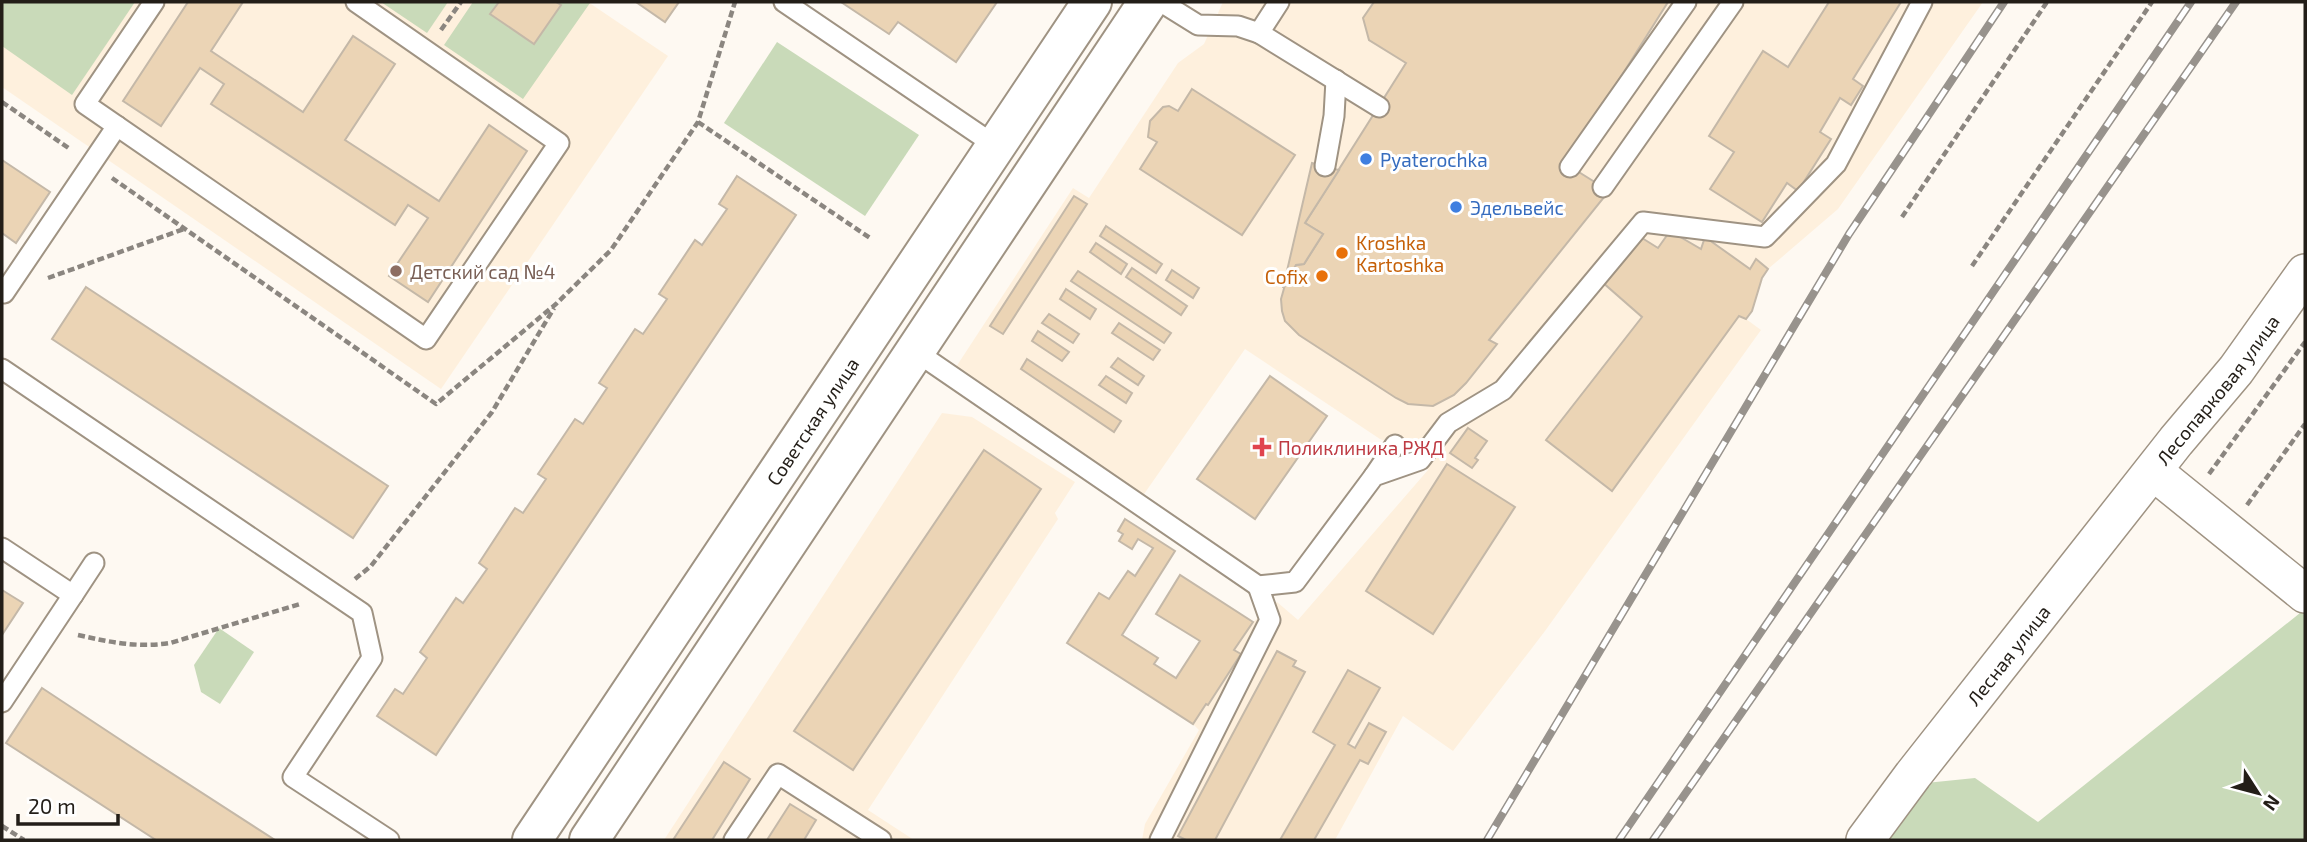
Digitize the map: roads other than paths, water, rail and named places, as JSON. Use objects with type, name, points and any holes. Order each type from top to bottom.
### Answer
[{"type":"main road","name":"Советская улица","points":[[532,840],[1092,2]]},
{"type":"main road","points":[[589,840],[1148,2]]},
{"type":"street","name":"Лесопарковая улица","points":[[2153,471],[2236,370],[2305,273]]},
{"type":"street","points":[[2153,471],[2305,594]]},
{"type":"street","name":"Лесная улица","points":[[1865,840],[1913,775],[2153,471]]},
{"type":"lane","points":[[154,2],[85,104],[426,339],[559,143],[356,2]]},
{"type":"lane","points":[[784,2],[996,146]]},
{"type":"lane","points":[[1161,2],[1198,24],[1238,26],[1259,33],[1379,107]]},
{"type":"lane","points":[[1259,33],[1279,2]]},
{"type":"lane","points":[[1570,167],[1686,2]]},
{"type":"lane","points":[[1603,187],[1733,2]]},
{"type":"lane","points":[[1374,476],[1420,460],[1448,423],[1503,390],[1643,222],[1765,237],[1836,164],[1922,2]]},
{"type":"lane","points":[[1325,166],[1334,116],[1336,80]]},
{"type":"lane","points":[[3,294],[117,127]]},
{"type":"lane","points":[[915,351],[1258,586],[1270,620],[1160,840]]},
{"type":"lane","points":[[2,369],[362,613],[372,658],[293,777],[389,840]]},
{"type":"lane","points":[[1258,586],[1295,582],[1395,445]]},
{"type":"lane","points":[[2,548],[73,595]]},
{"type":"lane","points":[[2,702],[94,563]]},
{"type":"lane","points":[[734,840],[778,774],[881,840]]},
{"type":"railway","points":[[1487,840],[1849,234],[2004,2]]},
{"type":"railway","points":[[1619,840],[2191,2]]},
{"type":"railway","points":[[1653,840],[2236,2]]},
{"type":"place","name":"Pyaterochka","points":[[1366,159]]},
{"type":"place","name":"Эдельвейс","points":[[1456,207]]},
{"type":"place","name":"Kroshka Kartoshka","points":[[1342,253]]},
{"type":"place","name":"Детский сад №4","points":[[396,271]]},
{"type":"place","name":"Cofix","points":[[1322,276]]},
{"type":"place","name":"Поликлиника РЖД","points":[[1262,447]]}]
